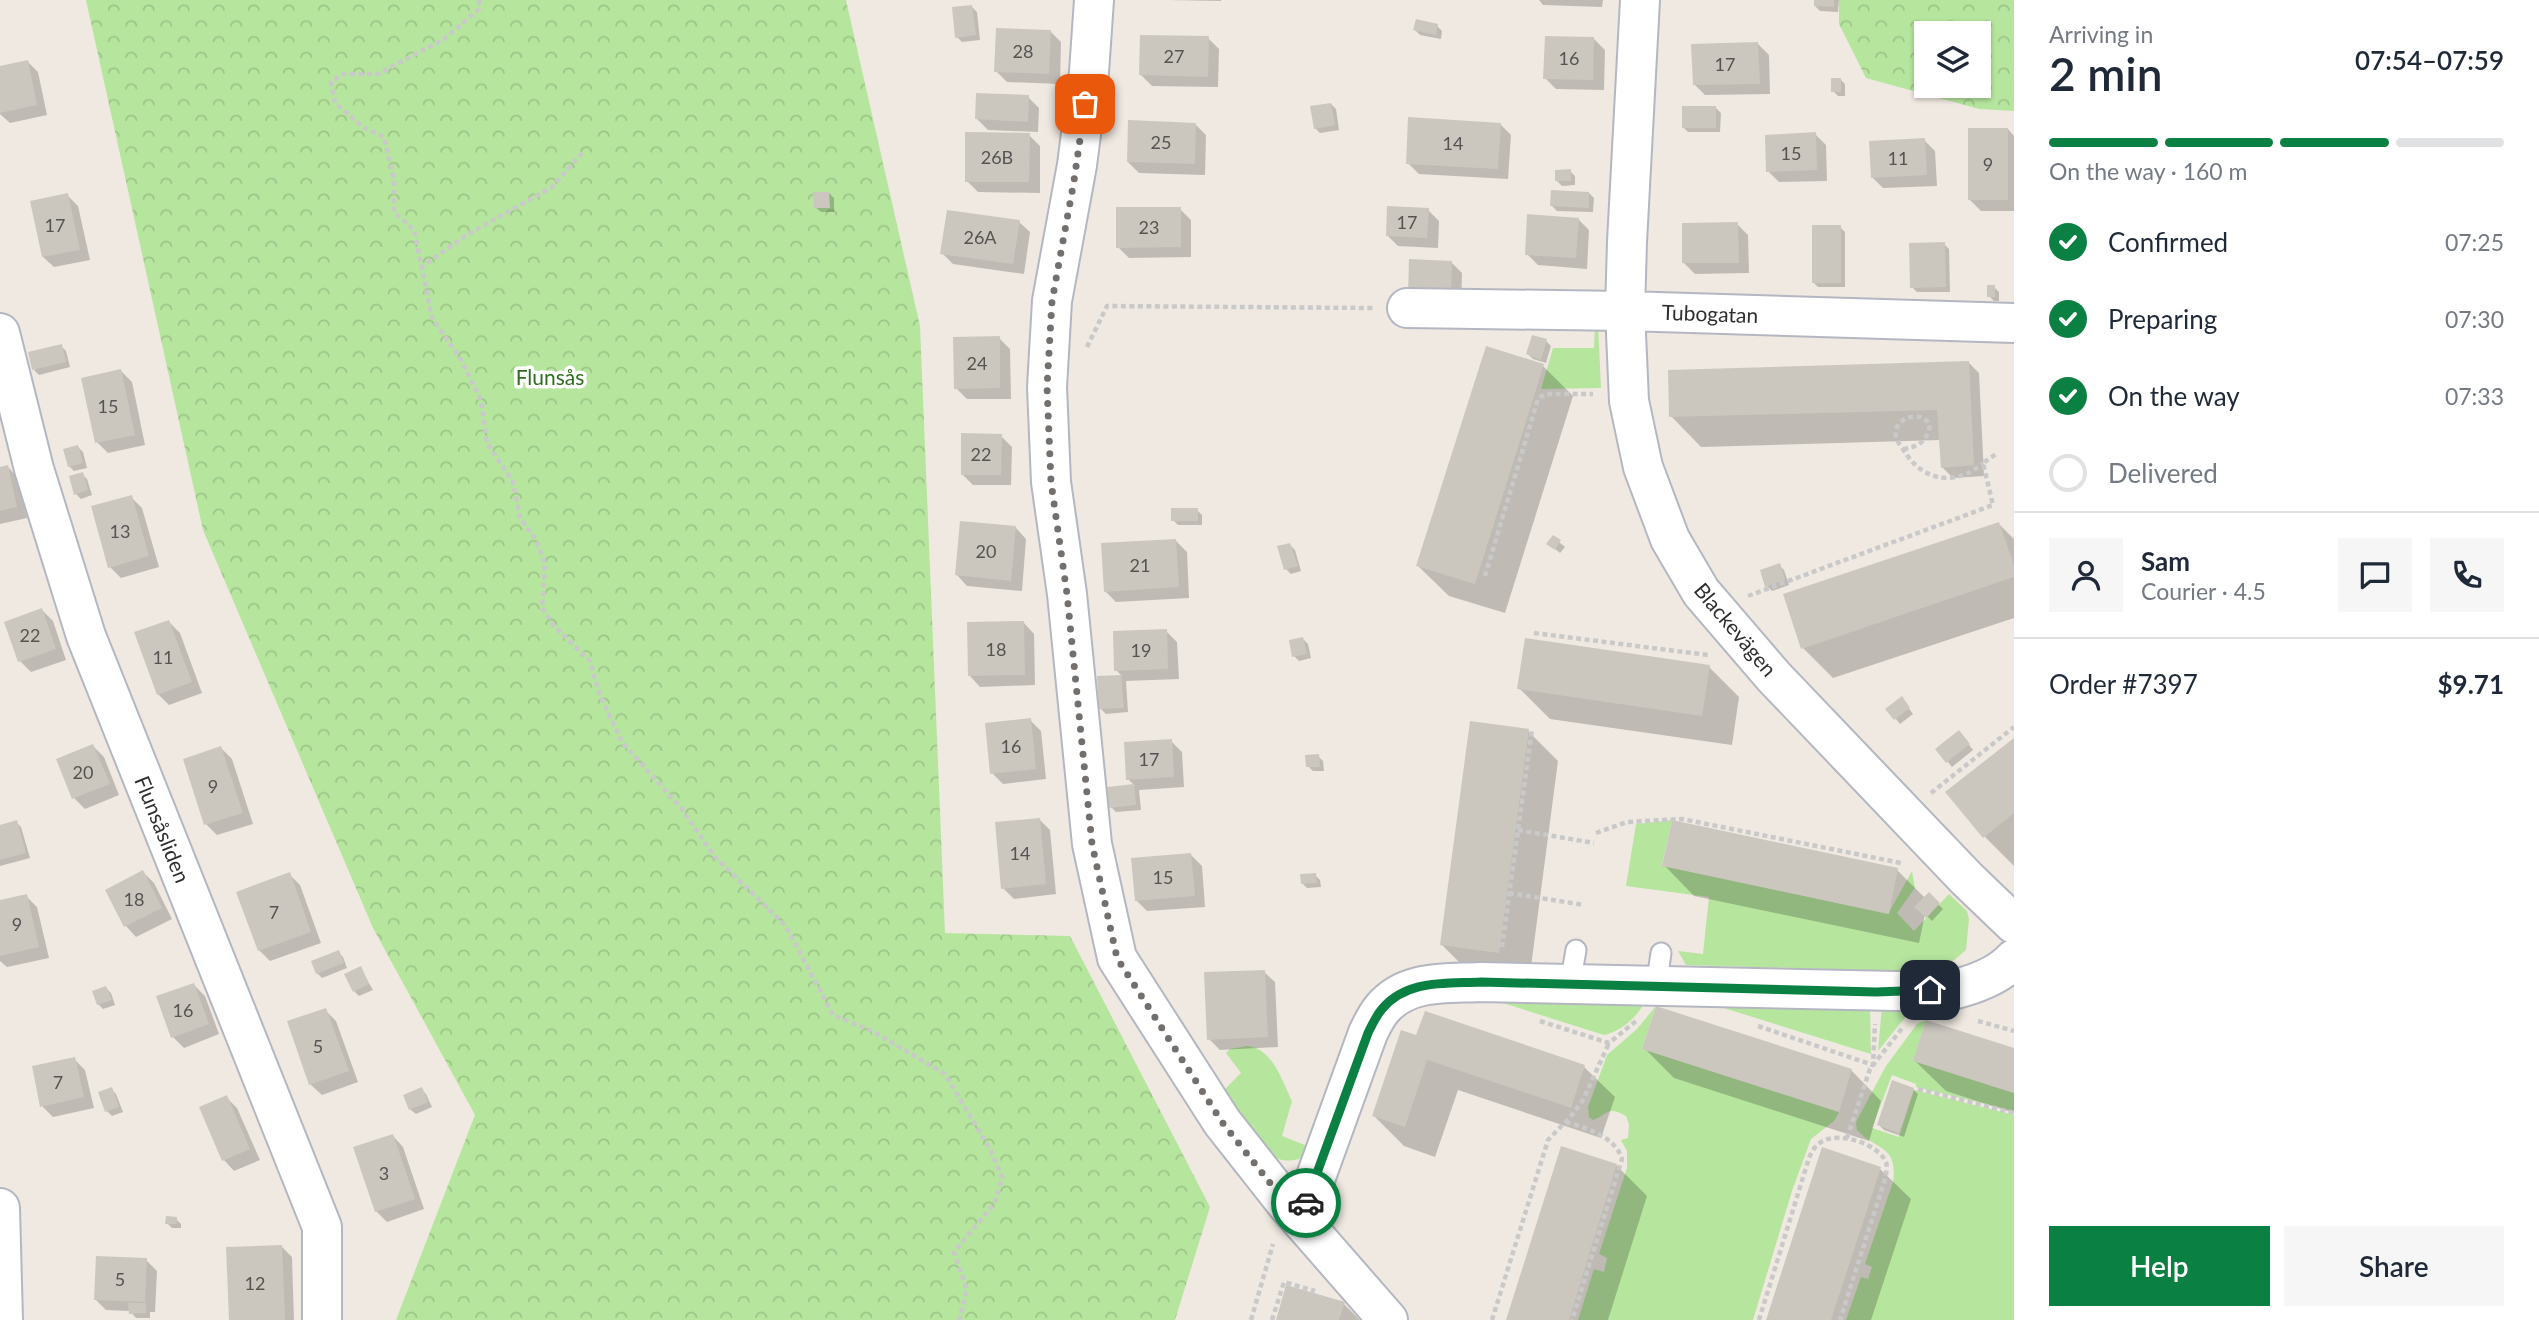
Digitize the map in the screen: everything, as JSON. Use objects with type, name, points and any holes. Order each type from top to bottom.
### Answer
[{"type":"street","points":[[1094,0],[1089,72],[1077,165],[1052,301],[1047,387],[1051,482],[1067,594],[1092,844],[1117,958],[1222,1122],[1293,1210],[1378,1308]]},
{"type":"street","name":"Blackevägen","points":[[1640,0],[1625,311],[1628,392],[1643,467],[1670,539],[1701,592],[1774,677],[1966,879],[2014,924]]},
{"type":"street","name":"Tubogatan","points":[[1407,309],[1625,311],[2014,323]]},
{"type":"street","name":"Flunsåsliden","points":[[0,334],[34,469],[86,636],[321,1227],[322,1320]]},
{"type":"street","points":[[1293,1210],[1368,1033],[1382,1008],[1399,994],[1421,985],[1481,982],[1573,967],[1659,970],[1943,992],[1963,988],[1990,976],[2014,959]]},
{"type":"street","points":[[0,1209],[2,1320]]},
{"type":"path","points":[[480,0],[479,9],[444,40],[379,74],[343,74],[331,82],[335,103],[362,127],[384,137],[394,180],[394,212],[414,230],[432,318],[460,358],[481,400],[487,443],[513,482],[520,518],[536,540],[545,563],[542,608],[554,626],[590,661],[599,693],[622,742],[681,808],[715,857],[785,925],[833,1015],[874,1032],[945,1073],[990,1149],[1002,1177],[995,1203],[954,1252],[967,1290],[959,1320]]},
{"type":"path","points":[[420,268],[466,236],[552,187],[583,152]]},
{"type":"path","points":[[1086,349],[1107,306],[1407,309]]},
{"type":"path","points":[[1485,576],[1538,399],[1545,394],[1628,392]]},
{"type":"path","points":[[1903,449],[1914,448],[1923,442],[1930,425],[1927,420],[1914,416],[1900,422],[1895,434],[1903,449],[1922,471],[1947,478],[1962,477],[1996,454]]},
{"type":"path","points":[[1743,597],[1993,505],[1983,463]]},
{"type":"path","points":[[1534,633],[1721,656]]},
{"type":"path","points":[[1930,794],[2014,727]]},
{"type":"path","points":[[1502,953],[1532,729]]},
{"type":"path","points":[[1595,833],[1627,822],[1682,819],[1913,866]]},
{"type":"path","points":[[1518,830],[1594,843]]},
{"type":"path","points":[[1510,893],[1584,905]]},
{"type":"path","points":[[1873,1065],[1875,1014]]},
{"type":"path","points":[[1974,1020],[2014,1031]]},
{"type":"path","points":[[1748,1023],[1873,1065]]},
{"type":"path","points":[[1847,1138],[1866,1077],[1906,1023]]},
{"type":"path","points":[[1492,1320],[1548,1140],[1583,1100],[1609,1042]]},
{"type":"path","points":[[1918,1089],[2014,1113]]},
{"type":"path","points":[[1566,1122],[1590,1129],[1605,1138],[1618,1150],[1622,1159],[1572,1320]]},
{"type":"path","points":[[1759,1320],[1812,1152],[1824,1140],[1847,1138],[1884,1158],[1886,1176],[1840,1320]]},
{"type":"path","points":[[1251,1320],[1293,1210]]},
{"type":"path","points":[[1272,1320],[1284,1282],[1378,1308]]},
{"type":"green space","name":"Flunsås","points":[[86,0],[846,0],[920,326],[945,933],[1070,936],[1210,1207],[1175,1320],[396,1320],[475,1115],[373,928],[203,530]]},
{"type":"green space","points":[[1839,0],[2014,0],[2014,111],[1979,109],[1939,98],[1991,98],[1991,21],[1914,21],[1914,91],[1866,78],[1839,24]]},
{"type":"green space","points":[[1595,324],[1598,324],[1601,388],[1541,389],[1553,348],[1594,348]]},
{"type":"green space","points":[[1672,820],[1662,865],[1888,914],[1912,871],[1915,888],[1897,913],[1914,931],[1949,894],[1967,911],[1969,919],[1966,950],[1947,966],[1932,972],[1686,965],[1678,951],[1703,954],[1709,897],[1626,886],[1636,824]]},
{"type":"green space","points":[[1490,999],[1645,1001],[1628,1023],[1604,1035]]},
{"type":"green space","points":[[1719,1005],[1870,1007],[1871,1054],[1724,1008]]},
{"type":"green space","points":[[1656,1006],[1642,1049],[1839,1112],[1834,1121],[1811,1139],[1792,1191],[1753,1320],[1578,1320],[1594,1269],[1604,1272],[1607,1258],[1599,1254],[1627,1168],[1627,1151],[1621,1140],[1628,1138],[1629,1124],[1626,1116],[1611,1111],[1593,1120],[1589,1117],[1588,1107],[1607,1055],[1637,1029]]},
{"type":"green space","points":[[1882,1006],[1912,1009],[1878,1051]]},
{"type":"green space","points":[[1926,1020],[1914,1061],[2014,1093],[2014,1111],[1916,1087],[1916,1084],[1892,1075],[1872,1128],[1899,1137],[1914,1090],[2014,1115],[2014,1320],[1846,1320],[1861,1277],[1868,1279],[1872,1267],[1865,1264],[1893,1182],[1894,1170],[1889,1154],[1864,1137],[1857,1130],[1856,1122],[1886,1066],[1917,1024]]},
{"type":"green space","points":[[1248,1046],[1264,1053],[1280,1076],[1292,1101],[1282,1136],[1305,1145],[1307,1147],[1304,1157],[1290,1160],[1276,1158],[1220,1094],[1241,1073],[1226,1053],[1230,1049]]},
{"type":"building","points":[[1814,0],[1834,0],[1834,7],[1814,6]]},
{"type":"building","points":[[972,5],[976,35],[955,38],[952,7]]},
{"type":"building","points":[[1416,19],[1438,24],[1436,35],[1413,30]]},
{"type":"building","points":[[996,28],[1051,30],[1049,74],[994,72]]},
{"type":"building","points":[[1140,35],[1209,36],[1208,77],[1139,75]]},
{"type":"building","points":[[1545,36],[1594,37],[1593,80],[1543,79]]},
{"type":"building","points":[[1758,42],[1760,84],[1693,85],[1691,44]]},
{"type":"building","points":[[28,60],[37,105],[0,113],[0,66]]},
{"type":"building","points":[[1831,78],[1841,78],[1841,92],[1831,92]]},
{"type":"building","points":[[976,93],[1029,95],[1028,122],[975,119]]},
{"type":"building","points":[[1331,103],[1335,125],[1314,129],[1310,106]]},
{"type":"building","points":[[1682,106],[1716,106],[1716,128],[1682,128]]},
{"type":"building","points":[[1408,117],[1501,123],[1498,169],[1406,164]]},
{"type":"building","points":[[1128,120],[1196,123],[1195,164],[1127,162]]},
{"type":"building","points":[[1968,128],[2008,128],[2008,200],[1968,200]]},
{"type":"building","points":[[965,132],[1030,133],[1029,182],[965,182]]},
{"type":"building","points":[[1816,132],[1817,170],[1766,172],[1765,135]]},
{"type":"building","points":[[1925,138],[1927,175],[1871,178],[1869,141]]},
{"type":"building","points":[[1571,169],[1571,181],[1555,181],[1555,170]]},
{"type":"building","points":[[1551,190],[1589,192],[1589,208],[1550,206]]},
{"type":"building","points":[[813,192],[829,192],[830,208],[814,208]]},
{"type":"building","points":[[68,193],[80,250],[42,257],[30,201]]},
{"type":"building","points":[[1387,206],[1429,208],[1427,238],[1386,236]]},
{"type":"building","points":[[1116,207],[1181,207],[1181,247],[1116,248]]},
{"type":"building","points":[[947,210],[1020,220],[1013,264],[940,254]]},
{"type":"building","points":[[1527,214],[1579,218],[1576,258],[1525,255]]},
{"type":"building","points":[[1738,222],[1739,263],[1682,263],[1682,223]]},
{"type":"building","points":[[1812,225],[1841,225],[1841,283],[1812,283]]},
{"type":"building","points":[[1945,242],[1946,287],[1910,288],[1909,243]]},
{"type":"building","points":[[1409,259],[1452,261],[1451,297],[1408,295]]},
{"type":"building","points":[[1987,285],[1995,285],[1995,297],[1987,297]]},
{"type":"building","points":[[1532,335],[1547,339],[1541,360],[1526,354]]},
{"type":"building","points":[[1000,336],[1000,388],[954,389],[953,337]]},
{"type":"building","points":[[62,344],[66,362],[32,370],[28,352]]},
{"type":"building","points":[[1486,346],[1544,364],[1475,584],[1416,566]]},
{"type":"building","points":[[1969,361],[1974,465],[1941,468],[1937,410],[1669,417],[1668,370]]},
{"type":"building","points":[[121,369],[135,435],[95,443],[81,378]]},
{"type":"building","points":[[961,433],[1002,434],[1001,475],[961,475]]},
{"type":"building","points":[[78,445],[83,463],[68,467],[63,449]]},
{"type":"building","points":[[8,465],[17,507],[0,511],[0,467]]},
{"type":"building","points":[[83,472],[88,490],[74,495],[69,476]]},
{"type":"building","points":[[132,495],[149,556],[108,568],[91,506]]},
{"type":"building","points":[[1171,508],[1198,508],[1198,521],[1171,521]]},
{"type":"building","points":[[960,521],[1016,526],[1011,581],[955,575]]},
{"type":"building","points":[[1999,522],[2014,566],[2014,577],[1801,649],[1783,594]]},
{"type":"building","points":[[1553,535],[1561,540],[1555,550],[1546,544]]},
{"type":"building","points":[[1176,539],[1179,587],[1104,592],[1101,543]]},
{"type":"building","points":[[1290,543],[1298,566],[1284,570],[1277,546]]},
{"type":"building","points":[[1780,563],[1785,580],[1765,587],[1760,570]]},
{"type":"building","points":[[42,608],[56,649],[18,662],[4,622]]},
{"type":"building","points":[[169,620],[192,682],[157,695],[134,632]]},
{"type":"building","points":[[1024,621],[1025,675],[968,676],[967,622]]},
{"type":"building","points":[[1167,629],[1168,669],[1114,671],[1113,631]]},
{"type":"building","points":[[1303,637],[1307,654],[1292,657],[1289,640]]},
{"type":"building","points":[[1525,638],[1710,665],[1702,716],[1517,689]]},
{"type":"building","points":[[1121,675],[1124,708],[1099,709],[1097,676]]},
{"type":"building","points":[[1902,696],[1910,708],[1894,720],[1885,709]]},
{"type":"building","points":[[1031,718],[1036,769],[990,774],[985,723]]},
{"type":"building","points":[[1470,721],[1529,729],[1499,953],[1440,945]]},
{"type":"building","points":[[1959,730],[1970,744],[1946,763],[1935,749]]},
{"type":"building","points":[[2014,738],[2014,813],[1983,838],[1945,792]]},
{"type":"building","points":[[1172,739],[1174,777],[1126,780],[1124,742]]},
{"type":"building","points":[[93,744],[110,784],[72,799],[56,759]]},
{"type":"building","points":[[221,746],[243,813],[204,825],[183,759]]},
{"type":"building","points":[[1319,754],[1320,767],[1306,767],[1305,755]]},
{"type":"building","points":[[1134,784],[1136,805],[1109,808],[1107,787]]},
{"type":"building","points":[[1040,818],[1046,884],[1001,889],[995,822]]},
{"type":"building","points":[[17,820],[26,853],[0,860],[0,825]]},
{"type":"building","points":[[1672,820],[1898,868],[1889,914],[1662,866]]},
{"type":"building","points":[[1191,853],[1195,896],[1135,901],[1131,858]]},
{"type":"building","points":[[143,870],[162,908],[124,927],[105,890]]},
{"type":"building","points":[[290,872],[311,932],[258,951],[236,892]]},
{"type":"building","points":[[1316,873],[1317,883],[1301,884],[1300,874]]},
{"type":"building","points":[[1929,892],[1940,903],[1926,918],[1914,907]]},
{"type":"building","points":[[27,894],[39,947],[0,956],[0,900]]},
{"type":"building","points":[[339,950],[344,963],[316,974],[311,961]]},
{"type":"building","points":[[361,966],[369,984],[353,992],[344,974]]},
{"type":"building","points":[[1265,970],[1268,1037],[1207,1040],[1204,972]]},
{"type":"building","points":[[194,983],[209,1024],[171,1038],[156,996]]},
{"type":"building","points":[[106,986],[112,1000],[97,1005],[92,991]]},
{"type":"building","points":[[1656,1006],[1852,1069],[1839,1112],[1642,1049]]},
{"type":"building","points":[[326,1008],[349,1071],[309,1085],[287,1021]]},
{"type":"building","points":[[1425,1011],[1585,1065],[1571,1108],[1427,1060],[1405,1127],[1372,1116],[1401,1030],[1416,1035]]},
{"type":"building","points":[[1926,1020],[2014,1048],[2014,1093],[1913,1061]]},
{"type":"building","points":[[75,1057],[84,1097],[40,1107],[32,1066]]},
{"type":"building","points":[[1892,1080],[1914,1088],[1899,1133],[1877,1125]]},
{"type":"building","points":[[112,1087],[119,1107],[105,1112],[98,1092]]},
{"type":"building","points":[[422,1087],[428,1102],[409,1110],[403,1095]]},
{"type":"building","points":[[227,1095],[250,1149],[222,1161],[199,1107]]},
{"type":"building","points":[[393,1134],[415,1199],[375,1212],[353,1147]]},
{"type":"building","points":[[1561,1146],[1617,1164],[1569,1320],[1506,1320]]},
{"type":"building","points":[[1822,1147],[1881,1167],[1831,1320],[1766,1320]]},
{"type":"building","points":[[166,1216],[177,1217],[177,1224],[165,1224]]},
{"type":"building","points":[[282,1245],[285,1320],[229,1320],[226,1247]]},
{"type":"building","points":[[96,1256],[147,1258],[145,1302],[94,1300]]},
{"type":"building","points":[[1286,1285],[1345,1302],[1339,1320],[1276,1320]]},
{"type":"building","points":[[128,1303],[146,1303],[146,1313],[129,1314]]},
{"type":"way so far","points":[[1085,104],[1052,301],[1047,387],[1051,482],[1067,594],[1092,844],[1117,958],[1222,1122],[1285,1202],[1301,1218],[1306,1203]]},
{"type":"route","points":[[1306,1203],[1368,1033],[1382,1008],[1399,994],[1421,985],[1481,982],[1876,992],[1930,990]]}]
